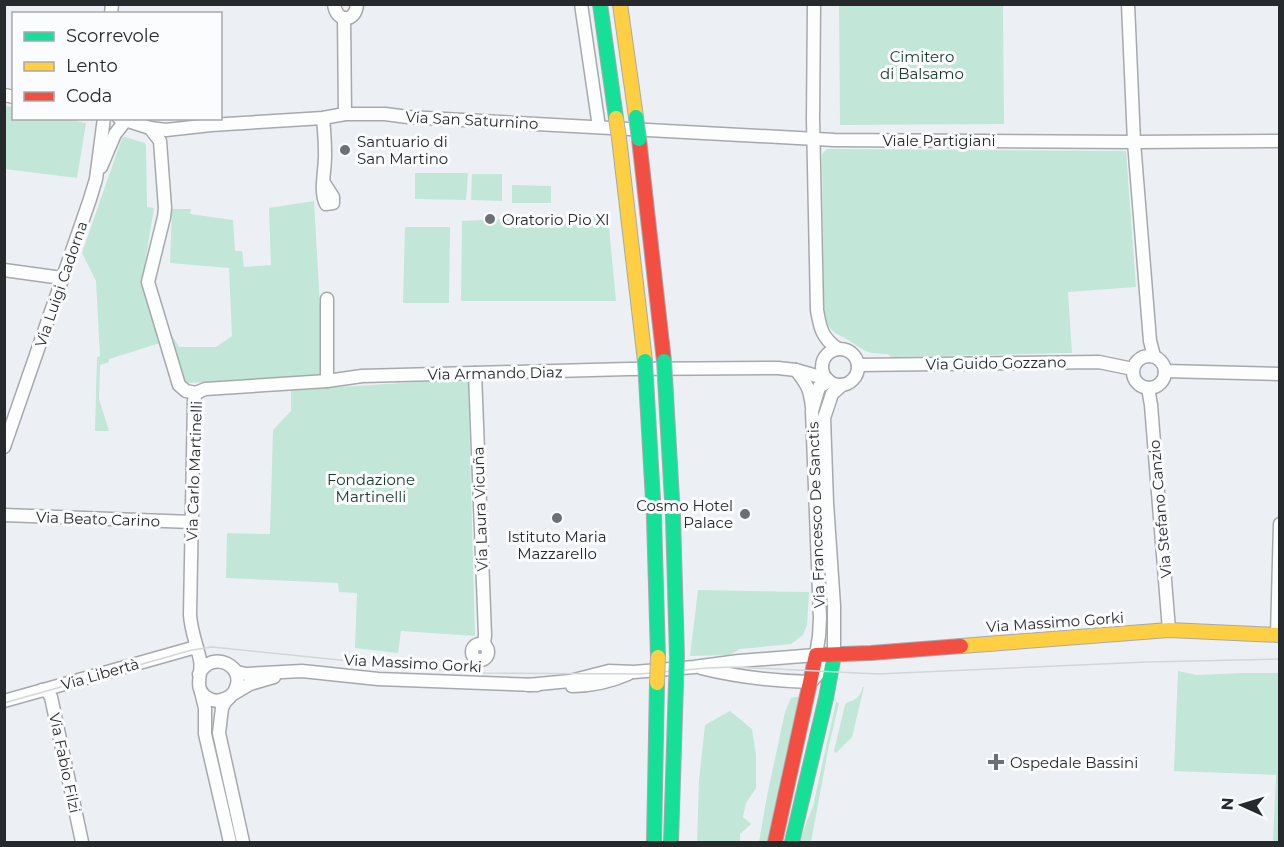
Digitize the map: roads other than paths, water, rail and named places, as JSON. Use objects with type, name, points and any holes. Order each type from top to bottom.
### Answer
[{"type":"main road","points":[[600,4],[619,138],[645,361],[654,518],[658,657],[654,843]]},
{"type":"main road","points":[[620,4],[639,139],[664,361],[673,518],[676,657],[671,843]]},
{"type":"main road","name":"Via Massimo Gorki","points":[[816,655],[1169,630],[1278,635]]},
{"type":"main road","points":[[775,843],[816,655]]},
{"type":"main road","points":[[792,843],[834,655]]},
{"type":"street","points":[[334,4],[337,14],[344,18],[348,18],[357,11],[357,4]]},
{"type":"street","points":[[582,4],[599,127]]},
{"type":"street","points":[[814,4],[813,138],[817,310],[821,331],[829,343],[838,349]]},
{"type":"street","points":[[1128,4],[1134,141],[1150,341],[1154,356],[1162,362],[1165,371],[1162,382],[1158,386],[1148,388],[1138,384],[1133,369],[1143,357],[1154,356]]},
{"type":"street","points":[[344,18],[345,114]]},
{"type":"street","name":"Via San Saturnino","points":[[163,135],[195,122],[323,118],[345,114],[386,114],[599,127]]},
{"type":"street","points":[[323,118],[324,183]]},
{"type":"street","name":"Via Luigi Cadorna","points":[[4,447],[86,214],[96,179],[104,120]]},
{"type":"street","points":[[96,179],[123,120]]},
{"type":"street","points":[[126,120],[163,135]]},
{"type":"street","name":"Viale Partigiani","points":[[599,127],[845,140],[1280,141]]},
{"type":"street","name":"Via Carlo Martinelli","points":[[163,135],[165,208],[148,282],[179,385],[186,391],[196,393],[190,620],[200,662],[199,674]]},
{"type":"street","points":[[4,270],[62,278]]},
{"type":"street","points":[[327,299],[327,381]]},
{"type":"street","points":[[838,349],[851,353],[858,365],[854,378],[842,385],[833,384],[828,380],[823,372],[822,364],[831,351],[838,349]]},
{"type":"street","name":"Via Guido Gozzano","points":[[858,365],[1099,362],[1133,369]]},
{"type":"street","name":"Via Armando Diaz","points":[[196,393],[205,389],[327,381],[362,376],[476,373],[778,368],[796,370],[828,380]]},
{"type":"street","points":[[796,370],[810,392],[812,411]]},
{"type":"street","points":[[1165,371],[1280,374]]},
{"type":"street","name":"Via Laura Vicuña","points":[[476,373],[484,645]]},
{"type":"street","name":"Via Francesco De Sanctis","points":[[816,655],[820,618],[812,411],[819,387],[828,380]]},
{"type":"street","name":"Via Francesco De Sanctis","points":[[834,655],[834,606],[824,418],[832,394],[842,385]]},
{"type":"street","name":"Via Stefano Canzio","points":[[1148,388],[1152,405],[1169,630]]},
{"type":"street","name":"Via Beato Carino","points":[[4,515],[192,522]]},
{"type":"street","points":[[1278,635],[1280,524]]},
{"type":"street","name":"Via Libertà","points":[[4,700],[196,647]]},
{"type":"street","name":"Via Massimo Gorki","points":[[234,669],[246,674],[296,672],[378,679],[528,685],[570,681],[609,671],[634,672],[816,655]]},
{"type":"street","points":[[810,682],[834,655]]},
{"type":"street","points":[[230,843],[205,734],[205,708],[198,681],[204,666],[214,662],[225,662],[234,669],[237,675],[236,689],[222,706],[219,733],[243,843]]},
{"type":"street","name":"Via Massimo Gorki","points":[[694,667],[743,677],[810,682]]},
{"type":"street","name":"Via Massimo Gorki","points":[[231,695],[250,684],[296,672]]},
{"type":"street","points":[[200,688],[204,695],[212,700],[221,701],[231,695]]},
{"type":"street","name":"Via Fabio Filzi","points":[[42,690],[47,691],[51,697],[82,843]]},
{"type":"tram line","points":[[4,703],[192,650],[212,647],[484,673],[640,674],[735,667],[878,674],[1147,662],[1280,659]]},
{"type":"place","name":"Santuario di San Martino","points":[[345,150]]},
{"type":"place","name":"Oratorio Pio XI","points":[[490,219]]},
{"type":"place","name":"Cosmo Hotel Palace","points":[[745,514]]},
{"type":"place","name":"Istituto Maria Mazzarello","points":[[557,518]]},
{"type":"place","name":"Ospedale Bassini","points":[[996,762]]},
{"type":"park label","name":"Cimitero di Balsamo","points":[[922,64]]},
{"type":"park label","name":"Fondazione Martinelli","points":[[371,488]]}]
